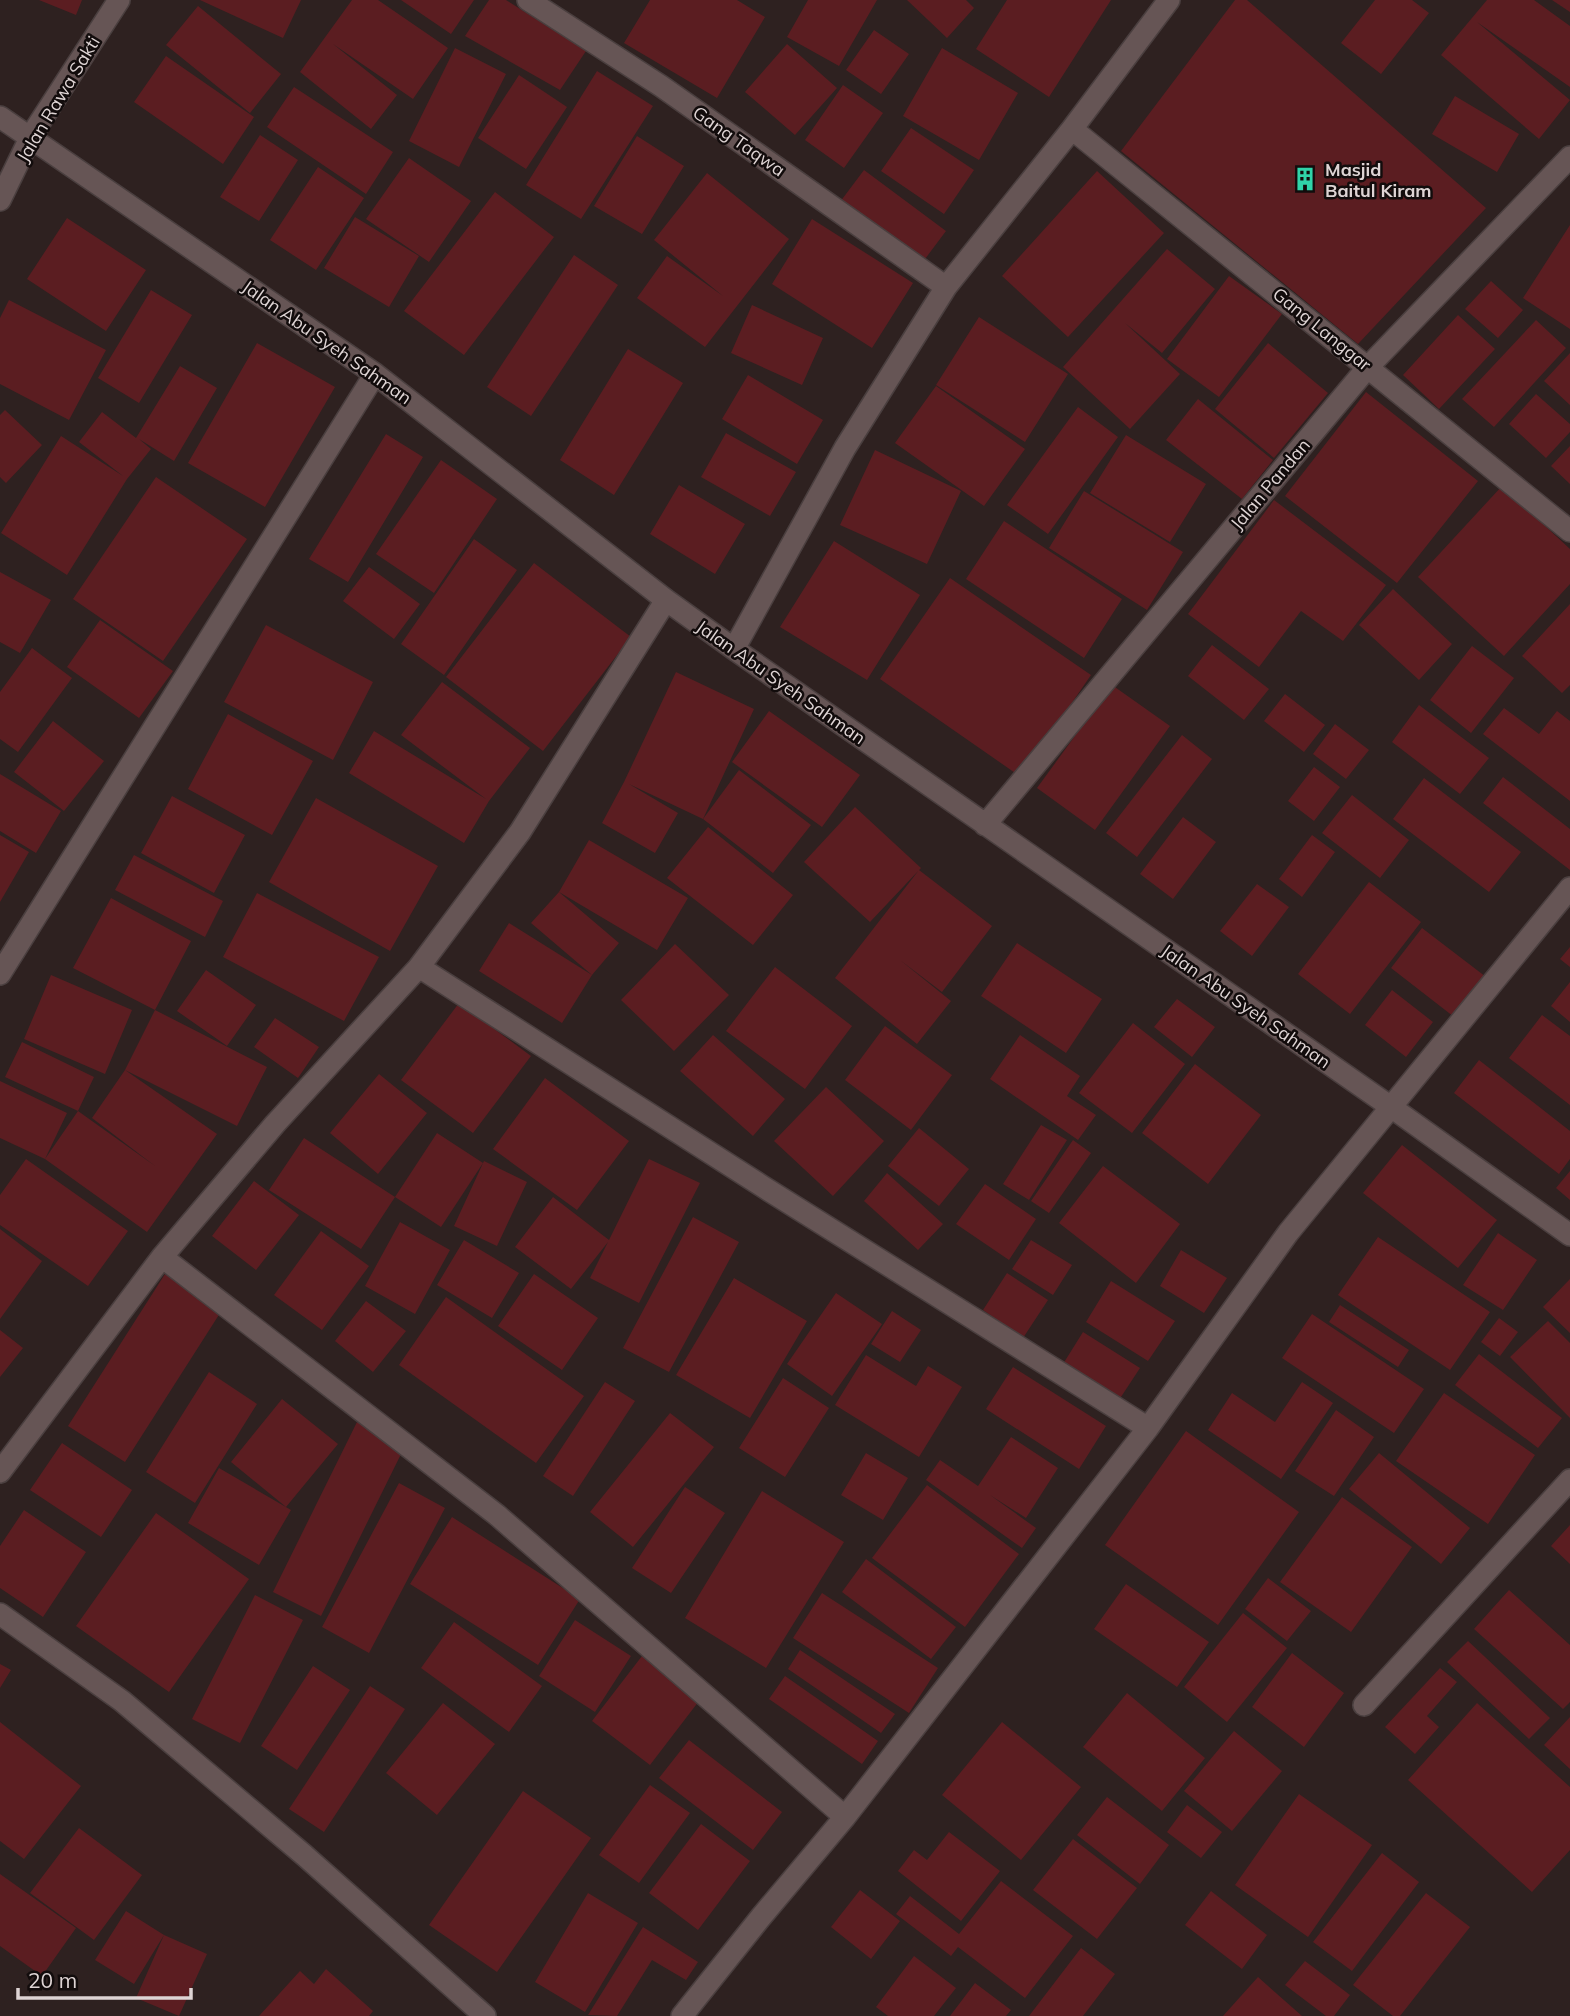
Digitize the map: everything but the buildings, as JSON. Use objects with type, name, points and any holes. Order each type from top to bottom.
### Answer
[{"type":"street","name":"Jalan Rawa Sakti","points":[[0,200],[31,136],[119,0]]},
{"type":"street","name":"Gang Taqwa","points":[[528,0],[661,86],[946,287]]},
{"type":"street","points":[[734,649],[845,448],[946,287],[1072,129],[1169,0]]},
{"type":"street","name":"Jalan Abu Syeh Sahman","points":[[0,117],[375,374],[666,600],[734,649],[1570,1235]]},
{"type":"street","name":"Gang Langgar","points":[[1072,129],[1570,531]]},
{"type":"street","name":"Jalan Pandan","points":[[985,825],[1368,367],[1570,157]]},
{"type":"street","points":[[0,974],[375,374]]},
{"type":"street","points":[[0,1472],[162,1257],[275,1124],[419,967],[520,832],[666,600]]},
{"type":"street","points":[[682,2016],[845,1818],[1148,1429],[1288,1233],[1570,888]]},
{"type":"street","points":[[419,967],[1148,1429]]},
{"type":"street","points":[[162,1257],[497,1515],[845,1818]]},
{"type":"street","points":[[1364,1706],[1570,1480]]},
{"type":"street","points":[[0,1614],[122,1701],[304,1856],[485,2016]]},
{"type":"place","name":"Masjid Baitul Kiram","points":[[1305,179]]}]
